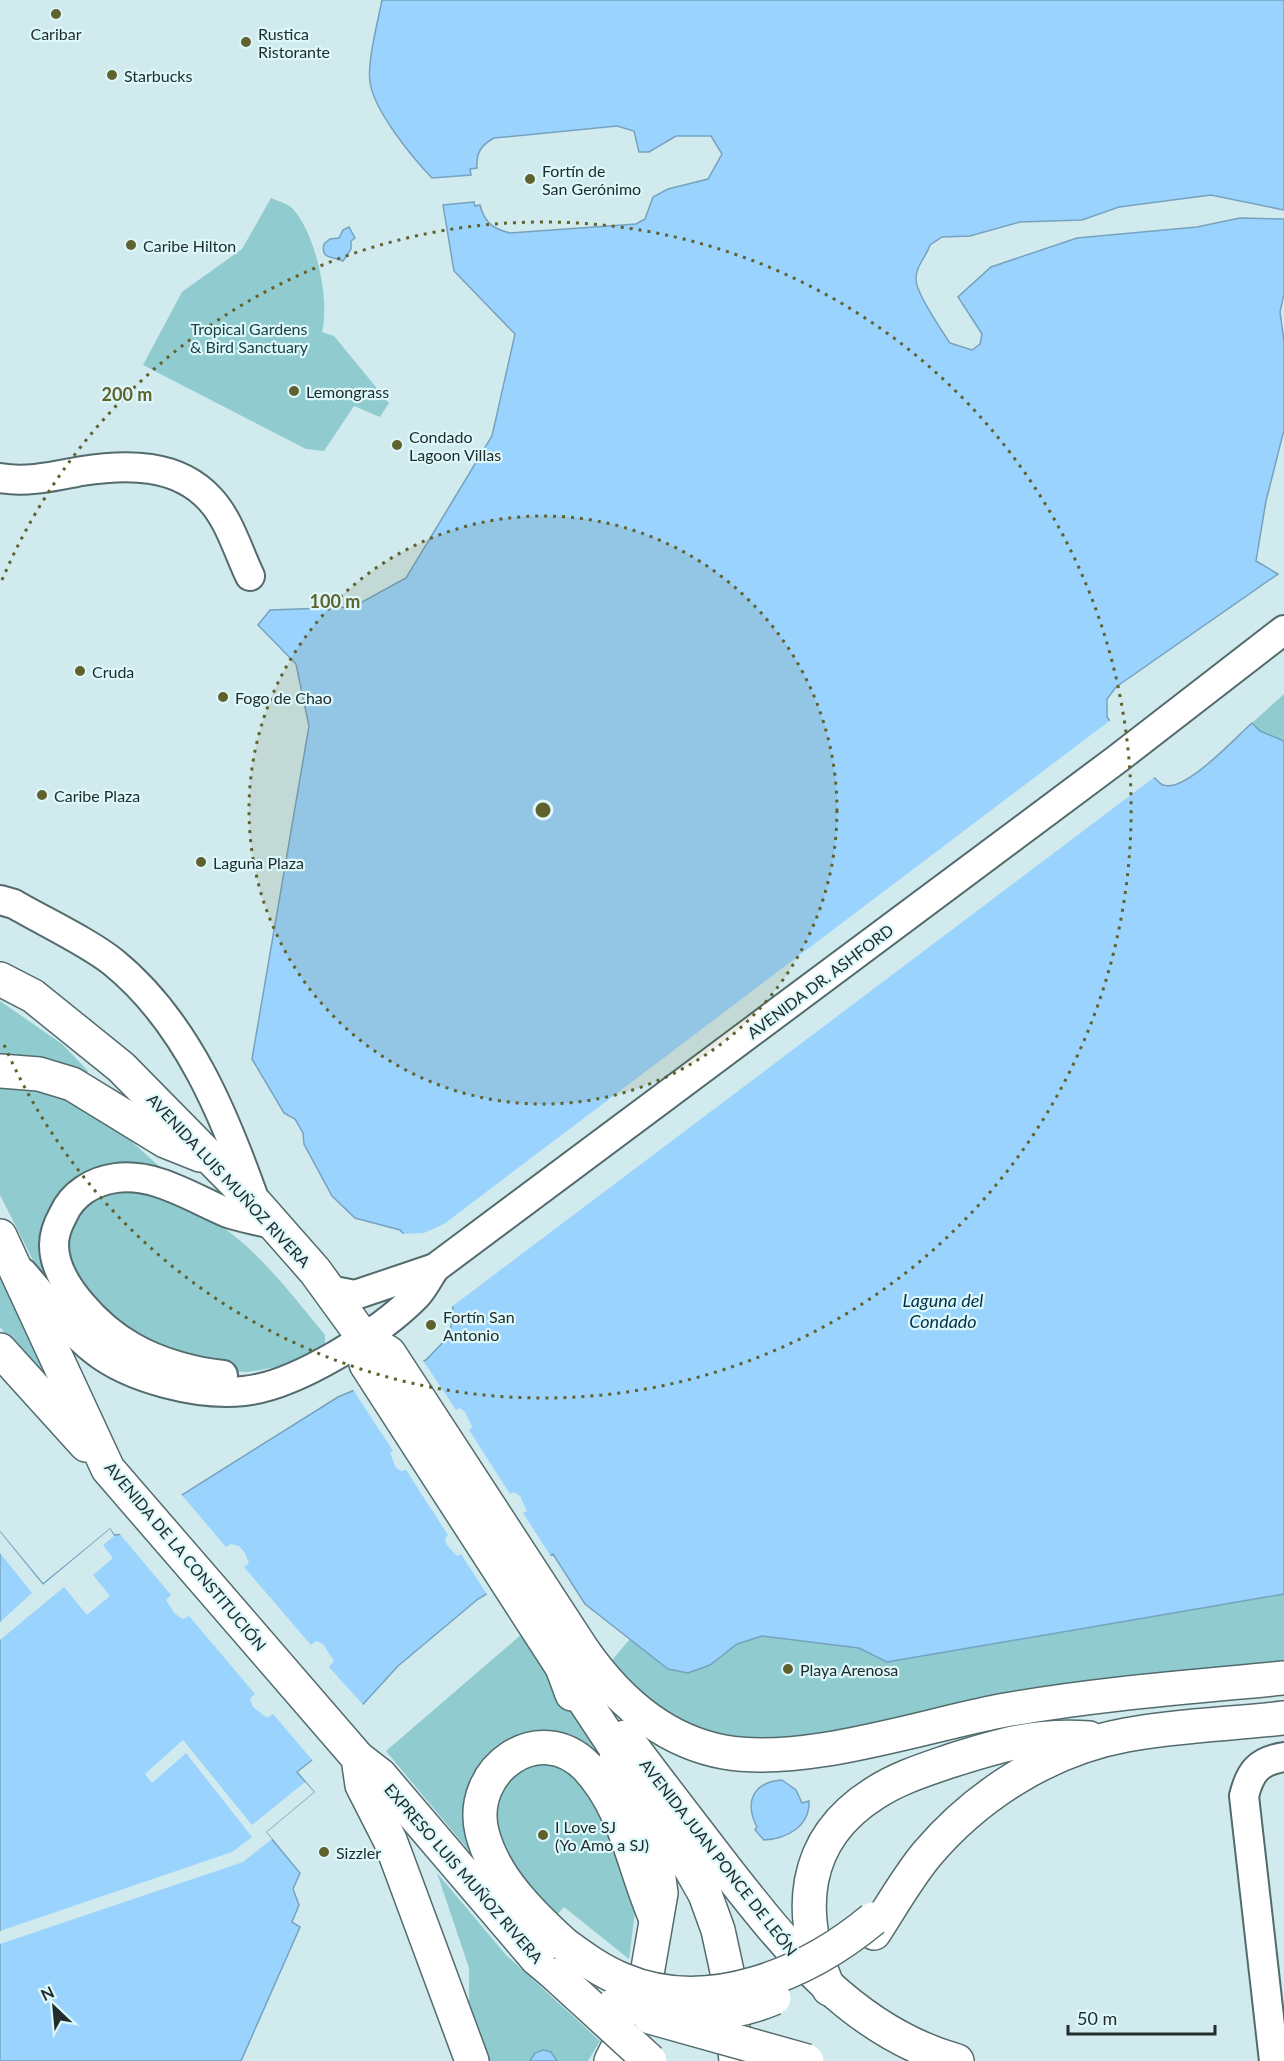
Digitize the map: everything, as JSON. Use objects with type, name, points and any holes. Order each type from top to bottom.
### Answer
[{"type":"main road","name":"AVENIDA LUIS MUÑOZ RIVERA","points":[[0,979],[33,996],[122,1066],[216,1162],[329,1290],[373,1351],[573,1660]]},
{"type":"main road","points":[[0,1071],[39,1074],[72,1084],[165,1141],[216,1162]]},
{"type":"main road","name":"AVENIDA DE LA CONSTITUCIÓN","points":[[0,1236],[108,1469],[358,1758]]},
{"type":"main road","points":[[0,1350],[108,1469]]},
{"type":"main road","points":[[573,1660],[621,1698],[678,1738],[704,1748],[754,1756],[836,1747],[1002,1711],[1110,1695],[1284,1677]]},
{"type":"main road","points":[[573,1660],[570,1692],[617,1769],[644,1831],[658,1871],[661,1893],[643,1997],[611,2061]]},
{"type":"main road","points":[[573,1660],[705,1893],[718,1930],[728,1976],[736,2061]]},
{"type":"main road","name":"AVENIDA JUAN PONCE DE LEÓN","points":[[573,1660],[585,1682],[767,1922],[829,1989],[906,2041],[957,2061]]},
{"type":"main road","points":[[614,2005],[694,2015],[722,2014],[758,2005],[811,1977],[873,1926],[901,1893],[925,1856],[967,1813],[1028,1772],[1066,1752],[1105,1739],[1155,1731],[1284,1718]]},
{"type":"main road","points":[[829,1989],[818,1965],[809,1932],[807,1896],[812,1876],[830,1835],[855,1807],[875,1792],[908,1775],[1009,1742],[1066,1737],[1105,1739]]},
{"type":"main road","points":[[656,1919],[646,1897],[622,1820],[607,1793],[586,1767],[572,1756],[538,1748],[508,1758],[498,1767],[484,1791],[479,1813],[482,1832],[496,1865],[518,1896],[564,1944],[595,1966],[634,1984],[654,1990],[679,1993],[749,1986],[784,1974],[873,1926]]},
{"type":"main road","points":[[358,1758],[362,1785],[390,1840],[472,2061]]},
{"type":"main road","name":"EXPRESO LUIS MUÑOZ RIVERA","points":[[358,1758],[380,1775],[519,1939],[650,2061]]},
{"type":"main road","points":[[556,1975],[614,2005],[676,2026],[807,2061]]},
{"type":"street","points":[[0,478],[34,480],[108,467],[151,468],[187,480],[211,500],[225,522],[250,576]]},
{"type":"street","name":"AVENIDA DR. ASHFORD","points":[[15,1265],[94,1350],[132,1371],[165,1384],[214,1392],[246,1391],[312,1368],[373,1351],[435,1269],[1116,760],[1284,630]]},
{"type":"street","points":[[0,900],[14,904],[112,961],[161,1008],[219,1105],[264,1214],[231,1214],[166,1184],[117,1178],[94,1183],[68,1203],[56,1228],[54,1246],[58,1265],[81,1305],[106,1329],[132,1347],[205,1373],[277,1382]]},
{"type":"street","points":[[329,1290],[355,1295],[435,1269]]},
{"type":"street","points":[[1274,2061],[1244,1796],[1249,1776],[1258,1765],[1284,1757]]},
{"type":"green space","name":"Tropical Gardens & Bird Sanctuary","points":[[271,198],[292,208],[308,233],[322,285],[324,319],[322,332],[334,336],[389,403],[380,417],[354,406],[324,451],[306,449],[143,365],[182,292],[242,249]]},
{"type":"green space","points":[[1284,694],[1284,741],[1260,731],[1252,723]]},
{"type":"green space","points":[[0,1001],[62,1044],[88,1071],[86,1074],[0,1061]]},
{"type":"green space","points":[[0,1082],[72,1101],[118,1129],[162,1169],[138,1165],[84,1176],[49,1281],[45,1284],[0,1195]]},
{"type":"green space","points":[[125,1189],[160,1195],[191,1208],[214,1221],[235,1237],[273,1273],[325,1335],[325,1349],[287,1365],[248,1372],[207,1370],[164,1356],[102,1314],[65,1260],[67,1228],[92,1198]]},
{"type":"green space","points":[[0,1274],[55,1388],[53,1392],[0,1327]]},
{"type":"green space","points":[[1284,1594],[1284,1664],[802,1739],[721,1738],[688,1729],[607,1666],[630,1639],[667,1669],[710,1665],[737,1644],[762,1636],[859,1648],[887,1662]]},
{"type":"green space","points":[[522,1634],[614,1777],[511,1746],[484,1869],[386,1751]]},
{"type":"green space","points":[[526,1761],[567,1765],[596,1798],[636,1904],[629,1959],[564,1907],[556,1916],[507,1857],[494,1831],[496,1793]]},
{"type":"green space","points":[[437,1873],[506,1955],[600,2041],[588,2061],[487,2061],[469,2016],[469,1968]]},
{"type":"water","name":"Laguna del Condado","points":[[382,0],[1284,0],[1284,210],[1211,195],[1119,207],[1082,220],[1020,222],[970,236],[942,237],[930,245],[919,266],[916,280],[925,302],[950,343],[972,350],[980,344],[982,334],[958,297],[991,267],[1077,238],[1197,227],[1240,218],[1284,219],[1284,294],[1280,312],[1284,341],[1284,430],[1266,501],[1256,561],[1278,574],[1116,687],[1107,699],[1107,717],[1158,782],[1163,785],[1184,781],[1196,773],[1252,723],[1260,731],[1284,741],[1284,1594],[887,1662],[859,1648],[762,1636],[737,1644],[710,1665],[688,1673],[668,1669],[585,1604],[553,1554],[478,1599],[398,1666],[312,1760],[297,1772],[314,1792],[266,1832],[300,1873],[293,1889],[299,1905],[292,1922],[300,1927],[241,2061],[0,2061],[0,1532],[43,1584],[110,1529],[114,1535],[126,1534],[150,1515],[338,1397],[426,1360],[450,1335],[453,1308],[449,1294],[435,1268],[400,1230],[355,1218],[332,1196],[304,1144],[303,1133],[295,1119],[284,1113],[252,1059],[309,726],[296,664],[258,625],[270,610],[353,607],[406,578],[492,436],[515,334],[454,271],[443,205],[474,202],[475,206],[480,205],[490,224],[510,233],[636,224],[645,219],[653,197],[668,189],[708,179],[722,154],[711,136],[676,136],[649,152],[639,152],[634,131],[617,126],[494,138],[480,150],[477,168],[470,169],[471,175],[432,178],[395,133],[373,94],[369,74]]},
{"type":"water","points":[[349,227],[355,238],[351,241],[351,249],[343,261],[326,255],[323,249],[324,244],[330,239],[339,238],[343,230]]},
{"type":"water","points":[[782,1780],[796,1790],[802,1803],[809,1801],[806,1818],[796,1830],[789,1834],[764,1840],[755,1830],[757,1827],[751,1809],[754,1795],[764,1785]]},
{"type":"water","points":[[543,2050],[551,2052],[557,2061],[530,2061],[535,2053]]},
{"type":"pier","points":[[1112,719],[1156,776],[450,1308],[447,1295],[432,1270],[399,1234],[424,1233],[444,1224]]},
{"type":"pier","points":[[422,1359],[456,1410],[460,1408],[465,1412],[472,1427],[469,1430],[510,1494],[514,1492],[520,1496],[527,1511],[523,1513],[552,1558],[488,1596],[461,1554],[457,1556],[446,1544],[445,1538],[448,1535],[406,1470],[401,1471],[396,1468],[390,1453],[393,1451],[352,1388]]},
{"type":"pier","points":[[180,1493],[226,1547],[231,1544],[239,1546],[249,1563],[244,1567],[311,1645],[316,1641],[323,1644],[334,1661],[329,1667],[365,1707],[314,1762],[273,1714],[267,1718],[253,1707],[250,1699],[255,1694],[189,1616],[183,1619],[175,1614],[166,1600],[171,1595],[118,1532],[125,1531]]},
{"type":"pier","points":[[110,1529],[114,1536],[103,1545],[113,1558],[93,1575],[110,1596],[87,1615],[64,1587],[0,1640],[0,1622],[32,1593],[0,1553],[0,1532],[43,1585]]},
{"type":"pier","points":[[183,1740],[252,1825],[305,1782],[314,1792],[266,1832],[272,1839],[243,1862],[0,1944],[0,1931],[232,1852],[252,1837],[186,1753],[152,1783],[145,1774]]},
{"type":"place","name":"Caribar","points":[[56,14]]},
{"type":"place","name":"Rustica Ristorante","points":[[246,42]]},
{"type":"place","name":"Starbucks","points":[[112,75]]},
{"type":"place","name":"Fortín de San Gerónimo","points":[[530,179]]},
{"type":"place","name":"Caribe Hilton","points":[[131,245]]},
{"type":"place","name":"Lemongrass","points":[[294,391]]},
{"type":"place","name":"Condado Lagoon Villas","points":[[397,445]]},
{"type":"place","name":"Cruda","points":[[80,671]]},
{"type":"place","name":"Fogo de Chao","points":[[223,697]]},
{"type":"place","name":"Caribe Plaza","points":[[42,795]]},
{"type":"place","name":"Laguna Plaza","points":[[201,862]]},
{"type":"place","name":"Fortín San Antonio","points":[[431,1325]]},
{"type":"place","name":"Playa Arenosa","points":[[788,1669]]},
{"type":"place","name":"I Love SJ (Yo Amo a SJ)","points":[[543,1835]]},
{"type":"place","name":"Sizzler","points":[[324,1852]]}]
